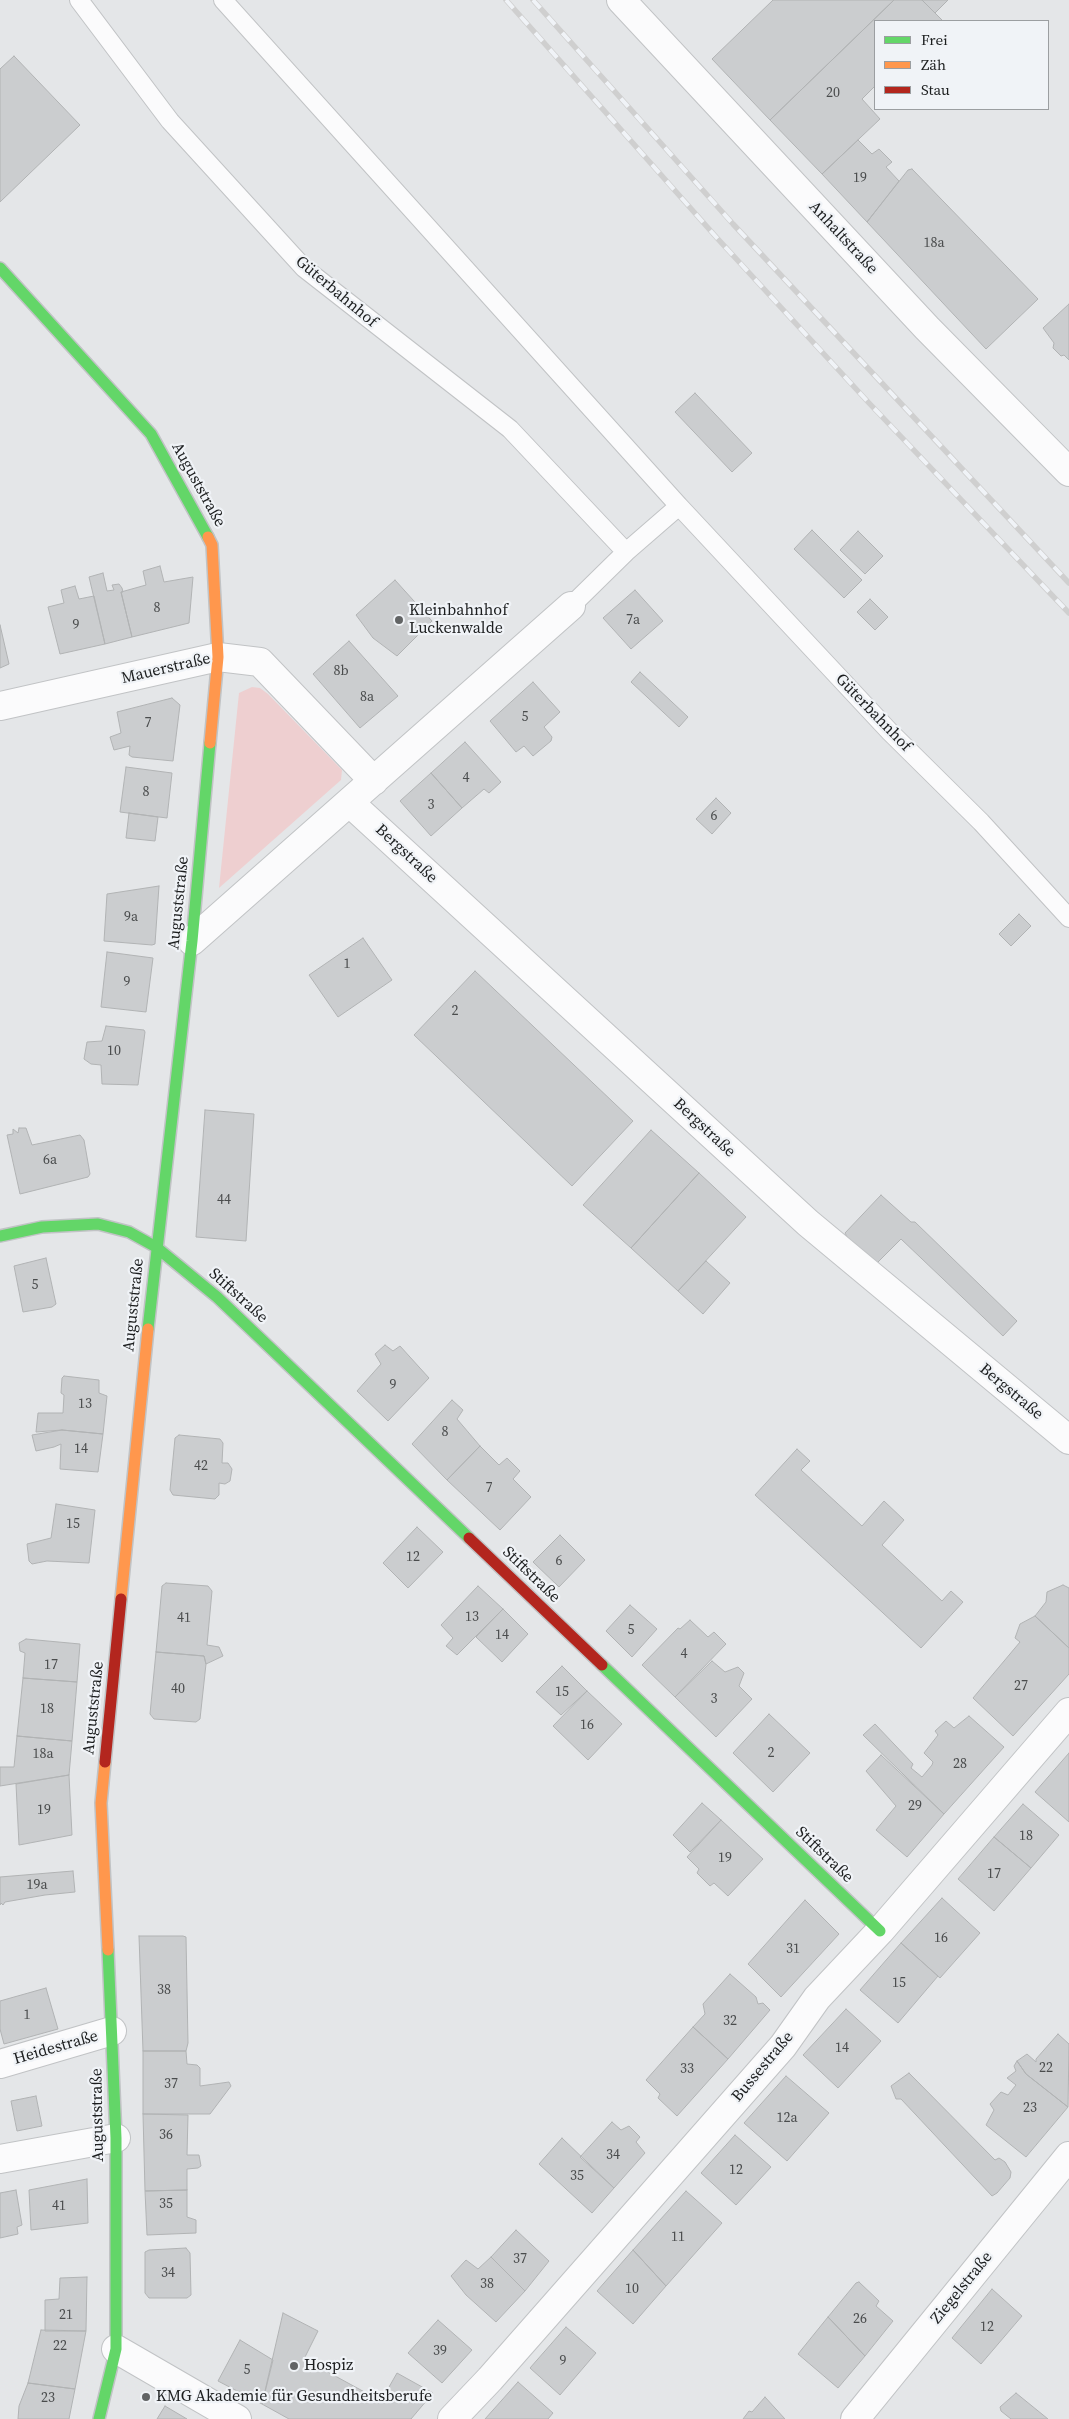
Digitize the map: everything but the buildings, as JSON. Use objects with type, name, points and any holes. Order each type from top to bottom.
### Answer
[{"type":"street","name":"Anhaltstraße","points":[[620,0],[927,328],[1069,472]]},
{"type":"street","name":"Auguststraße","points":[[0,268],[151,434],[212,545],[218,657],[192,941],[156,1247],[101,1803],[116,2138],[116,2349],[99,2419]]},
{"type":"street","points":[[192,941],[571,606]]},
{"type":"street","name":"Mauerstraße","points":[[0,706],[218,657],[260,662],[374,781]]},
{"type":"street","name":"Bergstraße","points":[[350,802],[808,1223],[1069,1440]]},
{"type":"street","name":"Stiftstraße","points":[[0,1236],[42,1227],[98,1224],[130,1232],[156,1247],[217,1297],[880,1931]]},
{"type":"street","name":"Bussestraße","points":[[452,2419],[490,2379],[783,2046],[817,1998],[880,1931],[1069,1712]]},
{"type":"street","name":"Heidestraße","points":[[0,2064],[112,2031]]},
{"type":"street","points":[[0,2159],[116,2138]]},
{"type":"street","name":"Ziegelstraße","points":[[855,2419],[1069,2156]]},
{"type":"street","points":[[116,2349],[237,2419]]},
{"type":"lane","name":"Güterbahnhof","points":[[79,0],[170,120],[304,268],[510,429],[626,552]]},
{"type":"lane","name":"Güterbahnhof","points":[[223,0],[679,506],[890,732],[981,822],[1069,918]]},
{"type":"lane","points":[[571,606],[626,552],[679,506]]},
{"type":"shaded area","points":[[252,687],[260,688],[268,694],[342,770],[341,780],[219,888],[239,693]]},
{"type":"railway","points":[[506,0],[717,238],[869,403],[1069,613]]},
{"type":"railway","points":[[533,0],[733,224],[1069,583]]},
{"type":"traffic: fast","points":[[0,268],[151,434],[208,537]]},
{"type":"traffic: fast","points":[[148,1329],[192,941],[210,743]]},
{"type":"traffic: fast","points":[[0,1236],[42,1227],[98,1224],[129,1232],[156,1247],[217,1297],[469,1538]]},
{"type":"traffic: fast","points":[[602,1665],[880,1931]]},
{"type":"traffic: fast","points":[[99,2419],[116,2349],[116,2138],[108,1950]]},
{"type":"traffic: slow","points":[[208,537],[212,545],[218,657],[210,743]]},
{"type":"traffic: slow","points":[[121,1599],[148,1329]]},
{"type":"traffic: slow","points":[[105,1762],[101,1803],[108,1950]]},
{"type":"traffic: jam","points":[[469,1538],[602,1665]]},
{"type":"traffic: jam","points":[[105,1762],[121,1599]]},
{"type":"place","name":"Kleinbahnhof Luckenwalde","points":[[399,620]]},
{"type":"place","name":"Hospiz","points":[[294,2366]]},
{"type":"place","name":"KMG Akademie für Gesundheitsberufe","points":[[146,2397]]}]
